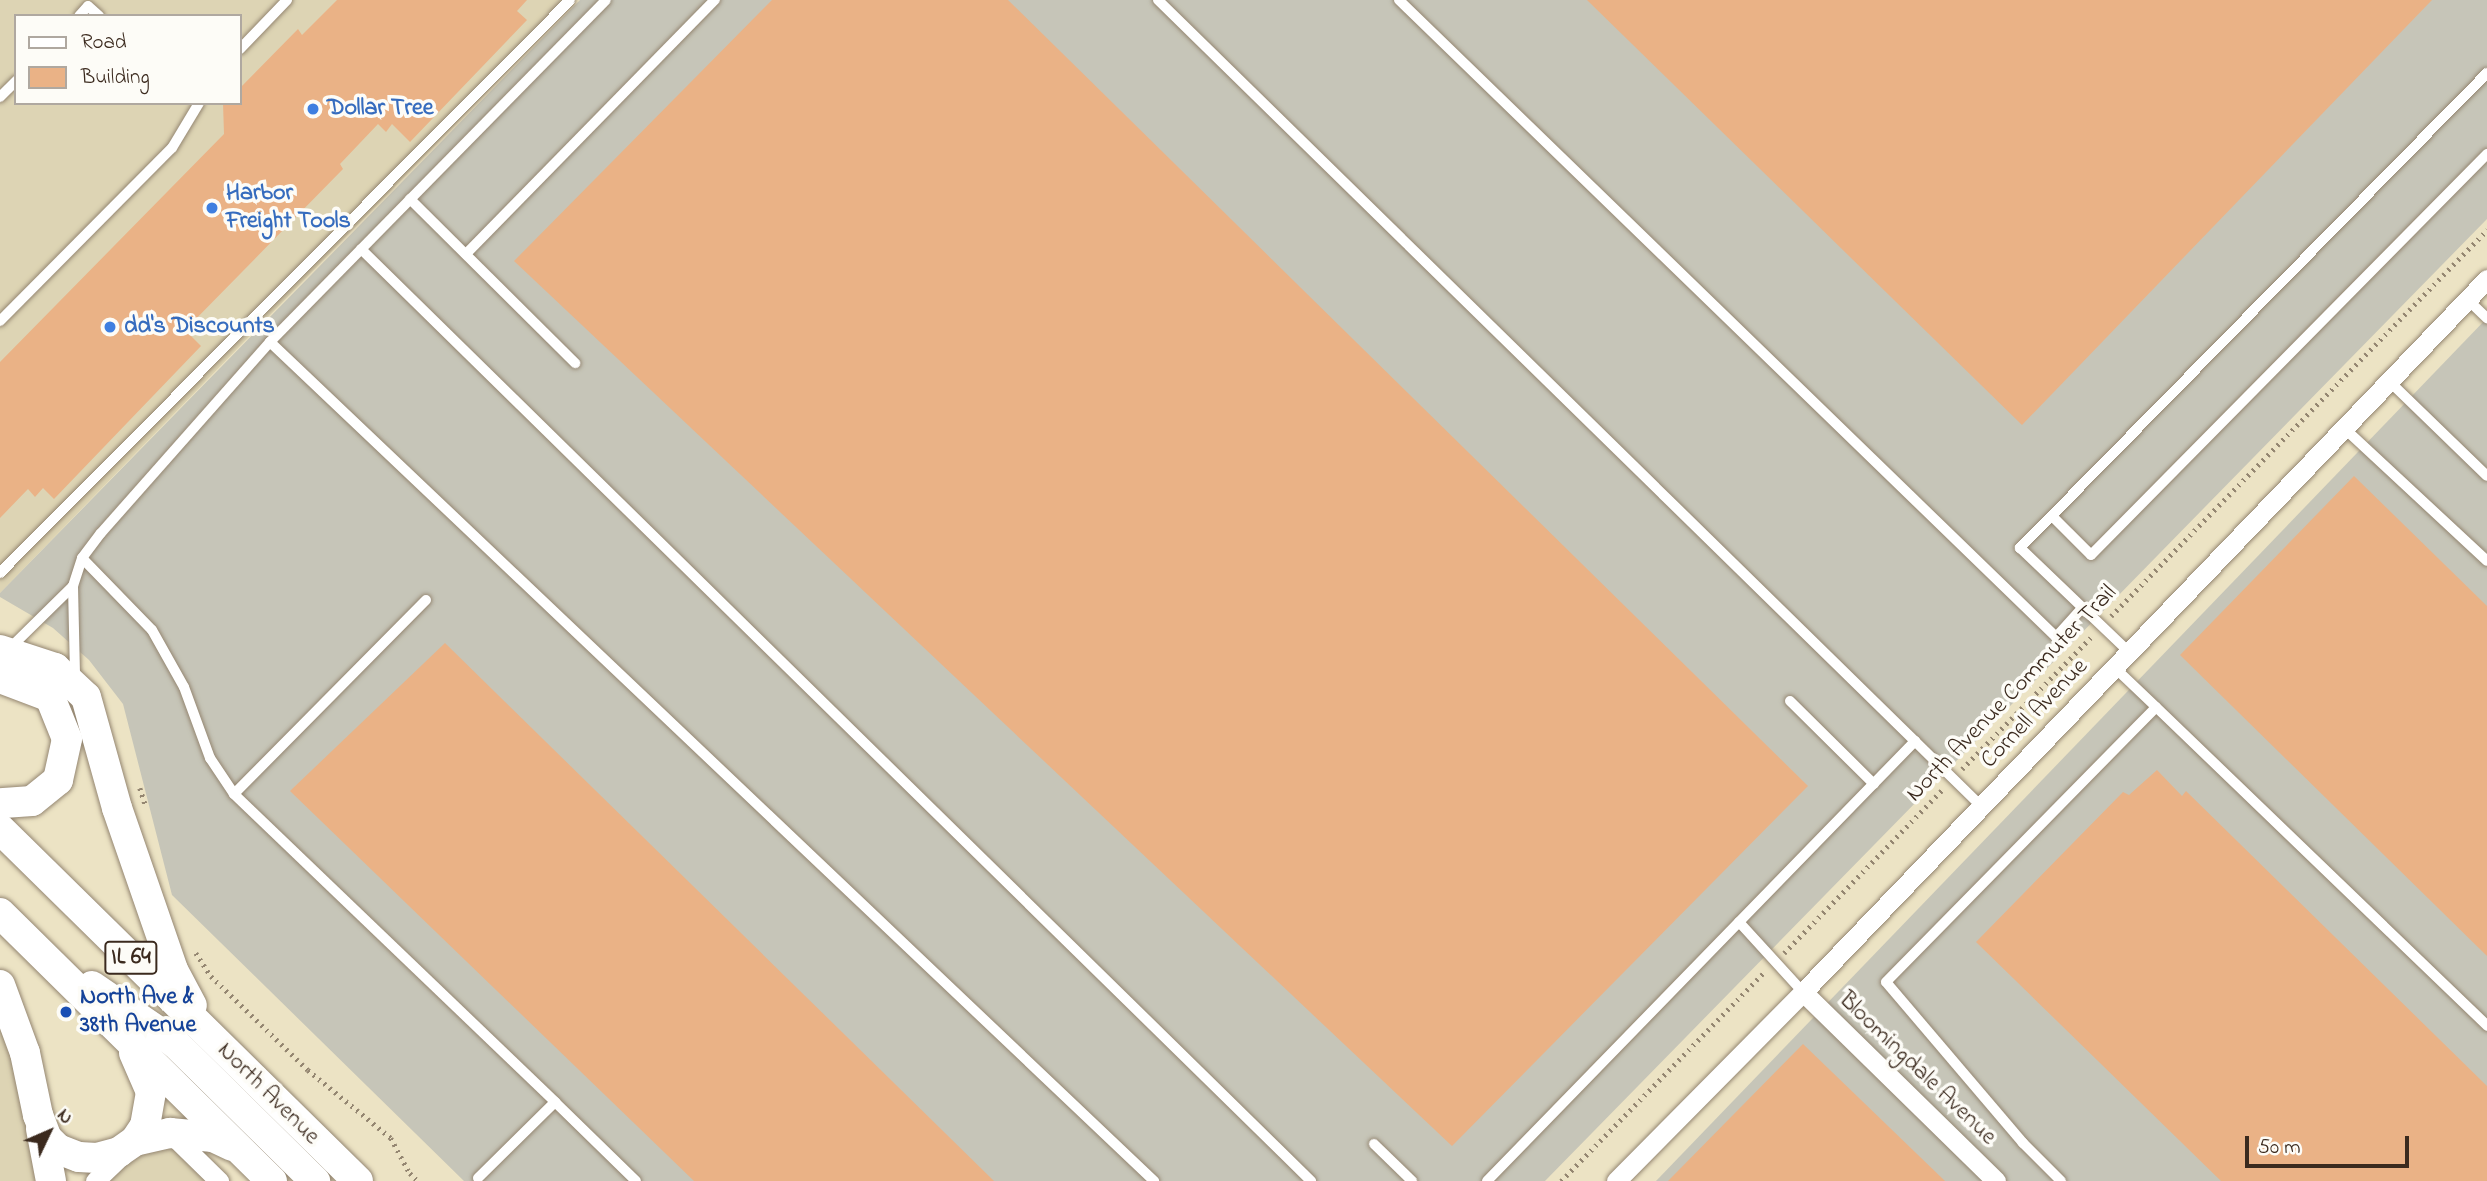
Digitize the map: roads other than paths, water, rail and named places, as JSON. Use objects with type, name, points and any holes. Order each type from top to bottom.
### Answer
[{"type":"main road","points":[[2,660],[55,668],[86,697],[117,808],[173,970],[207,1033]]},
{"type":"main road","points":[[0,803],[32,801],[58,780],[67,738],[50,697],[2,660]]},
{"type":"main road","name":"North Avenue","points":[[0,829],[358,1181]]},
{"type":"main road","name":"IL 64","points":[[0,913],[272,1181]]},
{"type":"main road","points":[[38,952],[174,1043],[315,1181]]},
{"type":"main road","points":[[0,985],[21,1041],[51,1181]]},
{"type":"main road","points":[[126,1037],[151,1092],[149,1113],[135,1142]]},
{"type":"main road","points":[[38,1115],[47,1138],[58,1149],[79,1157],[97,1158],[119,1152],[135,1142],[170,1133],[214,1137],[242,1151]]},
{"type":"street","name":"Cornell Avenue","points":[[1616,1181],[1803,992],[2487,279]]},
{"type":"street","name":"Bloomingdale Avenue","points":[[1803,992],[1992,1180]]},
{"type":"street","points":[[149,1113],[219,1181]]},
{"type":"street","points":[[96,1181],[135,1142]]},
{"type":"lane","points":[[242,47],[287,0]]},
{"type":"lane","points":[[0,573],[570,0]]},
{"type":"lane","points":[[75,687],[73,586],[82,558],[270,342],[606,0]]},
{"type":"lane","points":[[466,254],[715,0]]},
{"type":"lane","points":[[1158,0],[1981,806]]},
{"type":"lane","points":[[1399,0],[2056,637],[2082,608]]},
{"type":"lane","points":[[2129,652],[2020,548],[2487,73]]},
{"type":"lane","points":[[0,321],[172,148],[196,105]]},
{"type":"lane","points":[[2052,516],[2091,555],[2487,154]]},
{"type":"lane","points":[[410,199],[575,363]]},
{"type":"lane","points":[[361,249],[1311,1181]]},
{"type":"lane","points":[[2468,299],[2487,318]]},
{"type":"lane","points":[[270,342],[1154,1181]]},
{"type":"lane","points":[[2389,381],[2487,476]]},
{"type":"lane","points":[[2344,428],[2487,561]]},
{"type":"lane","points":[[82,558],[152,630],[184,687],[210,758],[234,794],[636,1181]]},
{"type":"lane","points":[[2,660],[73,586]]},
{"type":"lane","points":[[234,794],[426,600]]},
{"type":"lane","points":[[2114,667],[2487,1026]]},
{"type":"lane","points":[[1790,701],[1874,784]]},
{"type":"lane","points":[[2061,1181],[2023,1143],[1886,982],[2156,707]]},
{"type":"lane","points":[[1487,1181],[1915,741]]},
{"type":"lane","points":[[1740,922],[1803,992]]},
{"type":"lane","points":[[475,1180],[555,1101]]},
{"type":"lane","points":[[1374,1144],[1412,1181]]},
{"type":"place","name":"Dollar Tree","points":[[313,109]]},
{"type":"place","name":"Harbor Freight Tools","points":[[212,208]]},
{"type":"place","name":"dd's Discounts","points":[[110,327]]},
{"type":"place","name":"North Ave & 38th Avenue","points":[[66,1012]]}]
